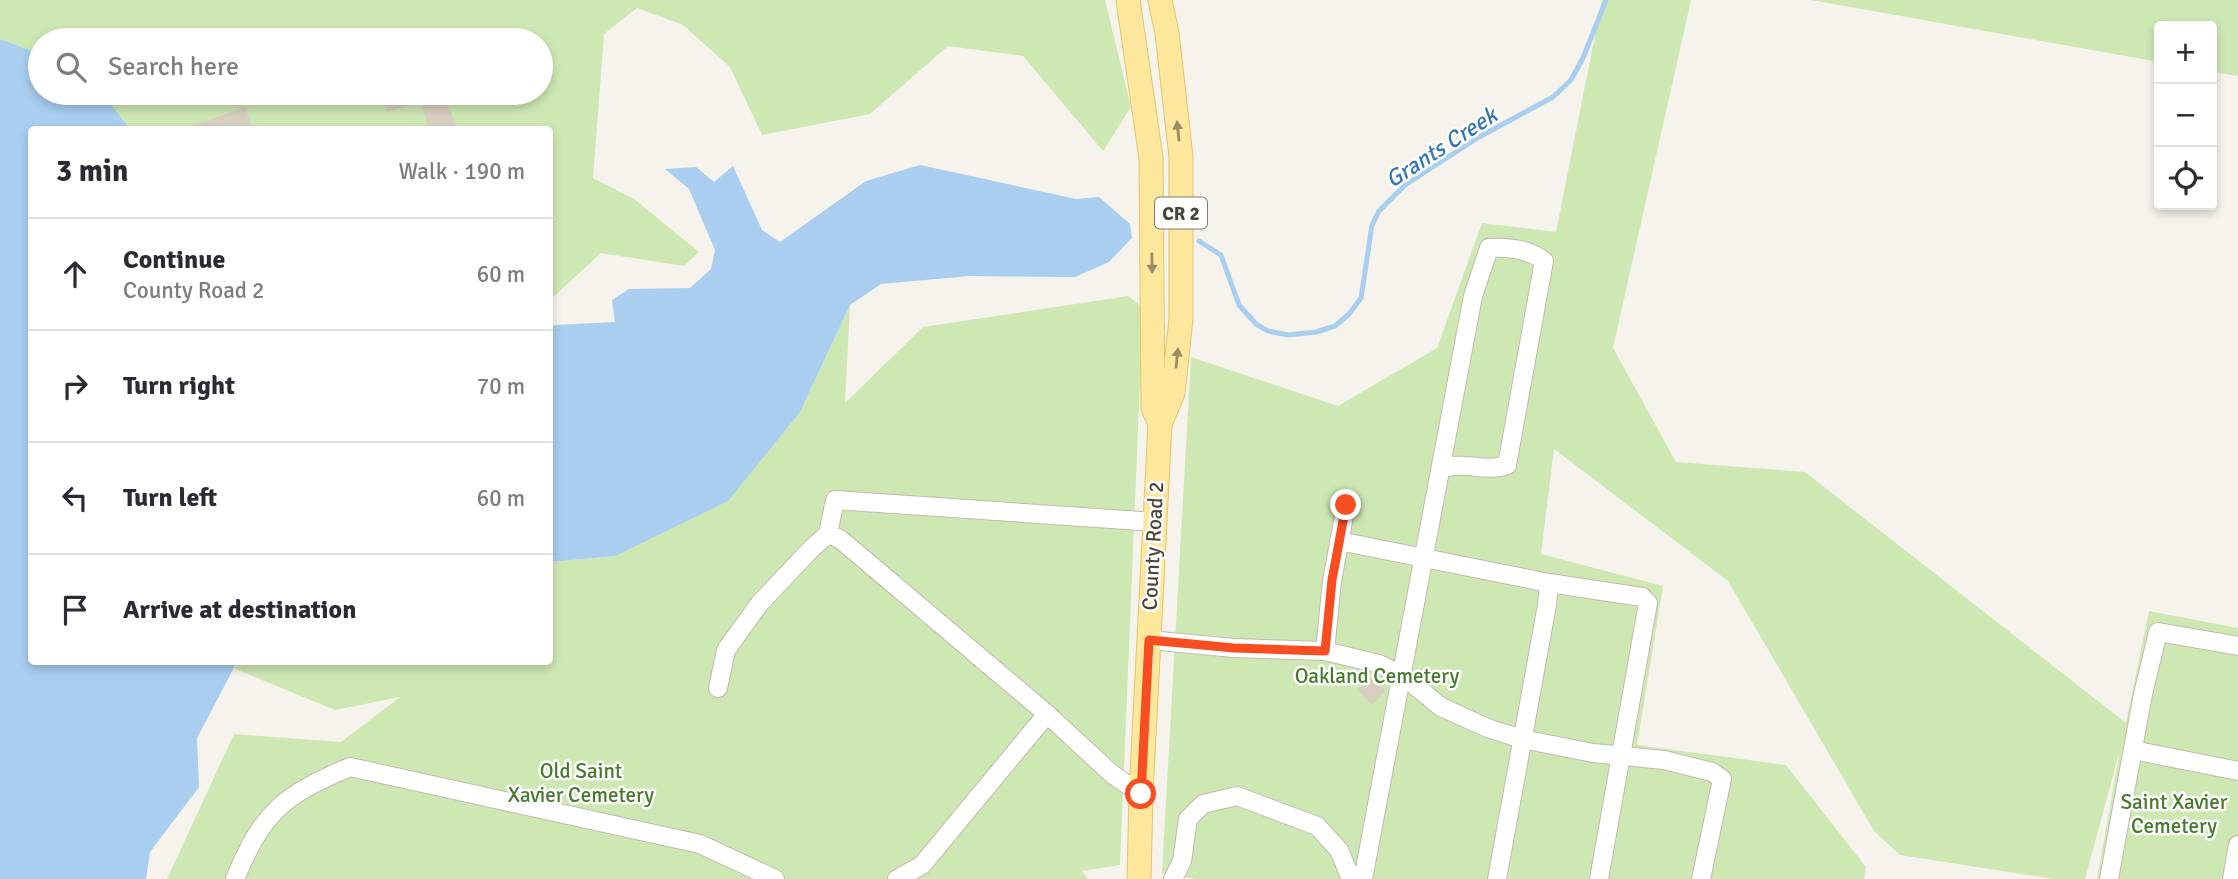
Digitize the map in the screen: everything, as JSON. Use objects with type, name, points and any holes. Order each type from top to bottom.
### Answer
[{"type":"main road","name":"County Road 2","points":[[1128,0],[1151,158],[1153,408],[1160,424]]},
{"type":"main road","name":"County Road 2","points":[[1139,879],[1160,424],[1173,393],[1181,319],[1181,157],[1167,33],[1160,0]]},
{"type":"lane","points":[[1363,879],[1473,296],[1489,248],[1502,247],[1534,253],[1544,261],[1507,465],[1494,470],[1452,464],[1441,469]]},
{"type":"lane","points":[[718,688],[726,649],[760,603],[828,534],[835,500],[1155,522]]},
{"type":"lane","points":[[1325,651],[1346,505]]},
{"type":"lane","points":[[828,534],[840,540],[1047,714],[1112,774],[1141,794]]},
{"type":"lane","points":[[1339,541],[1549,583],[1642,597],[1648,603],[1599,879]]},
{"type":"lane","points":[[1497,879],[1549,583]]},
{"type":"lane","points":[[2109,879],[2158,632],[2238,646]]},
{"type":"lane","points":[[1149,640],[1234,648],[1325,651],[1379,664],[1403,676],[1441,707],[1490,729],[1522,739],[1593,753],[1664,760],[1712,772],[1722,779],[1701,879]]},
{"type":"lane","points":[[897,879],[922,865],[1047,714]]},
{"type":"lane","points":[[2133,750],[2238,771]]},
{"type":"lane","points":[[235,879],[252,841],[274,809],[307,785],[350,767],[700,844],[775,879]]},
{"type":"lane","points":[[1173,879],[1182,861],[1188,819],[1203,804],[1237,796],[1317,826],[1339,850],[1351,879]]},
{"type":"lane","points":[[2232,879],[2238,845]]},
{"type":"green space","points":[[0,0],[1105,0],[1131,107],[1103,151],[1023,56],[948,46],[870,114],[762,135],[730,67],[683,25],[637,8],[604,34],[593,178],[634,199],[699,252],[684,266],[601,253],[553,297],[553,126],[128,126],[111,105],[553,105],[553,28],[28,28],[28,50],[0,39]]},
{"type":"green space","name":"Oakland Cemetery","points":[[1602,0],[1691,0],[1613,348],[1676,462],[1805,472],[2126,723],[2149,611],[2238,628],[2238,879],[2097,879],[2120,750],[2085,879],[2054,879],[1900,855],[1874,831],[1728,581],[1554,449],[1541,554],[1663,586],[1637,745],[1786,765],[1866,867],[1864,879],[1197,879],[1162,873],[1191,357],[1338,406],[1437,348],[1482,223],[1556,232]]},
{"type":"green space","points":[[1811,0],[2238,0],[2238,76],[2217,73],[2217,21],[2154,21],[2154,61]]},
{"type":"green space","name":"Old Saint Xavier Cemetery","points":[[1128,296],[1143,308],[1120,865],[1082,871],[1088,879],[167,879],[234,734],[341,742],[400,697],[335,710],[235,669],[236,665],[553,665],[553,562],[615,556],[800,412],[850,305],[845,403],[923,327]]},
{"type":"water","points":[[0,39],[28,50],[28,105],[111,105],[128,126],[28,126],[28,665],[235,665],[197,738],[199,787],[150,852],[146,879],[0,879]]},
{"type":"water","points":[[920,165],[1076,199],[1099,197],[1130,224],[1132,238],[1109,262],[1075,277],[969,276],[881,284],[850,305],[800,412],[728,501],[615,556],[553,562],[553,326],[615,322],[612,300],[629,289],[690,288],[711,269],[715,250],[689,189],[665,169],[696,167],[714,182],[733,166],[762,230],[780,242],[866,181]]},
{"type":"building","points":[[385,105],[410,105],[387,112]]},
{"type":"building","points":[[421,105],[449,105],[456,126],[428,126]]},
{"type":"building","points":[[245,107],[252,126],[193,126]]},
{"type":"building","points":[[1372,677],[1386,691],[1372,705],[1358,690]]},
{"type":"waterway","name":"Grants Creek","points":[[1199,241],[1221,255],[1239,305],[1256,324],[1268,331],[1288,335],[1316,332],[1335,326],[1361,298],[1372,225],[1379,211],[1405,185],[1479,137],[1553,97],[1571,80],[1583,58],[1606,0]]},
{"type":"route","points":[[1141,794],[1149,640],[1234,648],[1325,651],[1332,580],[1346,505]]},
{"type":"park label","name":"Saint Xavier Cemetery","points":[[2174,814]]}]
